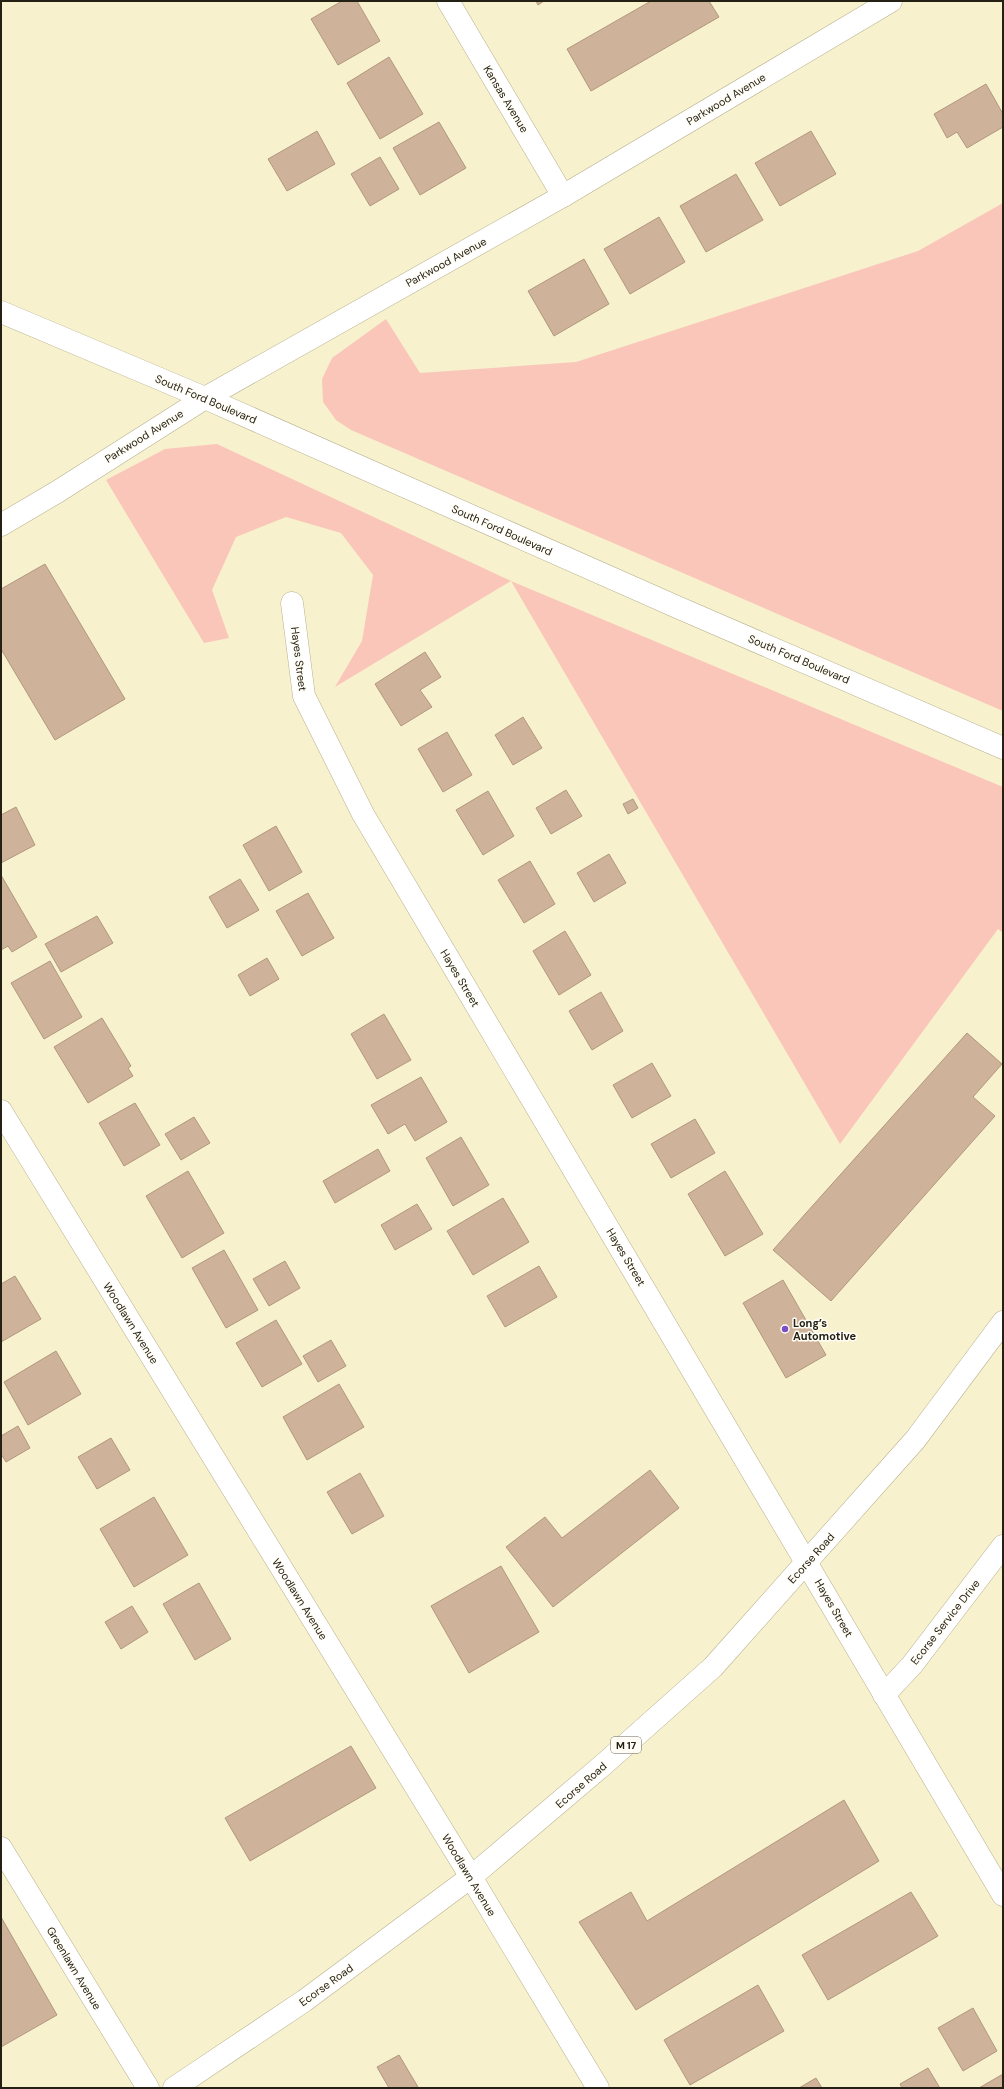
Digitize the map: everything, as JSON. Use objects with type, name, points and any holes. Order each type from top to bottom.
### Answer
[{"type":"street","name":"Kansas Avenue","points":[[448,1],[563,196]]},
{"type":"street","name":"Parkwood Avenue","points":[[1,525],[57,492],[206,398],[563,196],[891,1]]},
{"type":"street","name":"South Ford Boulevard","points":[[1,312],[206,398],[670,604],[1003,748]]},
{"type":"street","name":"Hayes Street","points":[[292,602],[304,696],[363,814],[808,1563],[884,1695],[1003,1895]]},
{"type":"street","name":"Woodlawn Avenue","points":[[1,1111],[471,1877],[598,2088]]},
{"type":"street","name":"Ecorse Road","points":[[174,2088],[304,2002],[471,1877],[603,1765],[713,1667],[808,1563],[915,1440],[1003,1322]]},
{"type":"street","name":"Ecorse Service Drive","points":[[884,1695],[912,1665],[1003,1546]]},
{"type":"street","name":"Greenlawn Avenue","points":[[1,1848],[148,2088]]},
{"type":"shaded area","points":[[1003,203],[1003,711],[351,430],[336,420],[323,402],[322,379],[332,358],[386,319],[420,373],[576,362],[918,251]]},
{"type":"shaded area","points":[[217,444],[511,581],[335,687],[362,641],[373,575],[341,533],[286,517],[236,537],[212,590],[229,638],[204,643],[106,480],[165,449]]},
{"type":"shaded area","points":[[511,581],[1003,787],[1003,933],[998,929],[840,1144]]},
{"type":"building","points":[[342,1],[357,1],[380,41],[338,65],[311,19]]},
{"type":"building","points":[[536,1],[544,1],[538,5]]},
{"type":"building","points":[[651,1],[709,1],[719,17],[591,91],[567,49]]},
{"type":"building","points":[[389,57],[423,114],[380,139],[347,83]]},
{"type":"building","points":[[986,84],[1003,114],[1003,127],[967,148],[957,132],[947,138],[934,114]]},
{"type":"building","points":[[439,122],[466,168],[420,195],[393,148]]},
{"type":"building","points":[[317,131],[335,164],[287,191],[268,159]]},
{"type":"building","points":[[811,131],[836,174],[780,206],[755,163]]},
{"type":"building","points":[[380,157],[399,189],[370,206],[351,174]]},
{"type":"building","points":[[736,174],[763,220],[706,252],[680,206]]},
{"type":"building","points":[[659,217],[685,262],[630,294],[604,249]]},
{"type":"building","points":[[584,259],[609,304],[554,336],[528,291]]},
{"type":"building","points":[[45,564],[125,699],[55,740],[1,649],[1,589]]},
{"type":"building","points":[[425,652],[441,677],[420,690],[432,707],[401,726],[375,684]]},
{"type":"building","points":[[523,717],[542,748],[513,765],[495,735]]},
{"type":"building","points":[[447,732],[472,775],[443,792],[418,749]]},
{"type":"building","points":[[566,790],[582,816],[551,834],[536,808]]},
{"type":"building","points":[[488,791],[514,836],[483,855],[456,810]]},
{"type":"building","points":[[633,799],[638,808],[628,814],[623,804]]},
{"type":"building","points":[[16,807],[35,845],[1,863],[1,815]]},
{"type":"building","points":[[276,826],[302,872],[269,891],[243,845]]},
{"type":"building","points":[[609,854],[626,883],[594,902],[577,873]]},
{"type":"building","points":[[530,861],[555,904],[524,923],[498,880]]},
{"type":"building","points":[[1,875],[37,937],[12,952],[8,946],[1,950]]},
{"type":"building","points":[[240,879],[259,910],[227,928],[209,897]]},
{"type":"building","points":[[308,893],[334,938],[302,956],[276,911]]},
{"type":"building","points":[[97,916],[113,943],[61,972],[45,944]]},
{"type":"building","points":[[565,931],[591,975],[559,995],[533,951]]},
{"type":"building","points":[[267,958],[279,979],[250,996],[238,975]]},
{"type":"building","points":[[50,961],[82,1017],[44,1039],[11,983]]},
{"type":"building","points":[[601,992],[623,1031],[592,1050],[569,1011]]},
{"type":"building","points":[[384,1014],[411,1060],[377,1079],[351,1034]]},
{"type":"building","points":[[102,1018],[131,1066],[128,1068],[133,1076],[88,1103],[54,1047]]},
{"type":"building","points":[[967,1033],[1002,1064],[973,1097],[995,1116],[831,1301],[773,1250]]},
{"type":"building","points":[[652,1063],[671,1096],[632,1118],[613,1085]]},
{"type":"building","points":[[421,1077],[447,1122],[415,1141],[405,1124],[388,1134],[371,1105]]},
{"type":"building","points":[[135,1103],[160,1145],[124,1166],[99,1123]]},
{"type":"building","points":[[194,1117],[210,1143],[181,1160],[165,1134]]},
{"type":"building","points":[[695,1119],[715,1153],[671,1178],[651,1144]]},
{"type":"building","points":[[461,1137],[489,1185],[453,1206],[426,1158]]},
{"type":"building","points":[[378,1149],[390,1171],[335,1203],[323,1181]]},
{"type":"building","points":[[188,1171],[224,1233],[182,1258],[146,1196]]},
{"type":"building","points":[[725,1171],[763,1234],[725,1256],[688,1194]]},
{"type":"building","points":[[503,1198],[529,1242],[473,1275],[447,1231]]},
{"type":"building","points":[[417,1204],[432,1229],[395,1250],[381,1225]]},
{"type":"building","points":[[224,1250],[258,1310],[226,1328],[192,1268]]},
{"type":"building","points":[[285,1261],[300,1288],[269,1306],[253,1279]]},
{"type":"building","points":[[539,1266],[557,1297],[505,1327],[487,1296]]},
{"type":"building","points":[[15,1276],[41,1319],[1,1342],[1,1284]]},
{"type":"building","name":"Long’s Automotive","points":[[783,1280],[826,1355],[786,1378],[743,1303]]},
{"type":"building","points":[[276,1320],[302,1364],[262,1387],[236,1343]]},
{"type":"building","points":[[331,1340],[346,1366],[318,1382],[303,1356]]},
{"type":"building","points":[[56,1351],[81,1394],[28,1425],[4,1382]]},
{"type":"building","points":[[339,1384],[364,1427],[307,1460],[283,1417]]},
{"type":"building","points":[[18,1426],[30,1448],[6,1462],[1,1454],[1,1436]]},
{"type":"building","points":[[111,1438],[130,1470],[97,1489],[78,1457]]},
{"type":"building","points":[[650,1470],[679,1508],[553,1607],[506,1547],[545,1517],[562,1538]]},
{"type":"building","points":[[360,1473],[384,1516],[352,1534],[327,1492]]},
{"type":"building","points":[[154,1497],[188,1555],[134,1587],[100,1529]]},
{"type":"building","points":[[501,1566],[539,1632],[469,1673],[431,1606]]},
{"type":"building","points":[[199,1583],[231,1639],[195,1660],[163,1604]]},
{"type":"building","points":[[132,1606],[148,1632],[121,1649],[105,1622]]},
{"type":"building","points":[[351,1746],[376,1788],[250,1861],[225,1818]]},
{"type":"building","points":[[844,1800],[879,1861],[636,2010],[579,1922],[631,1892],[647,1921]]},
{"type":"building","points":[[911,1892],[938,1936],[828,2000],[802,1955]]},
{"type":"building","points":[[1,1917],[57,2015],[1,2047]]},
{"type":"building","points":[[758,1985],[784,2031],[690,2085],[664,2040]]},
{"type":"building","points":[[973,2008],[997,2051],[963,2071],[938,2028]]},
{"type":"building","points":[[399,2055],[418,2087],[389,2088],[377,2067]]},
{"type":"building","points":[[928,2068],[940,2088],[902,2088],[900,2084]]},
{"type":"building","points":[[1003,2074],[1003,2088],[979,2088]]},
{"type":"building","points":[[816,2078],[822,2088],[799,2088]]},
{"type":"place","name":"Long’s Automotive","points":[[785,1329]]}]
